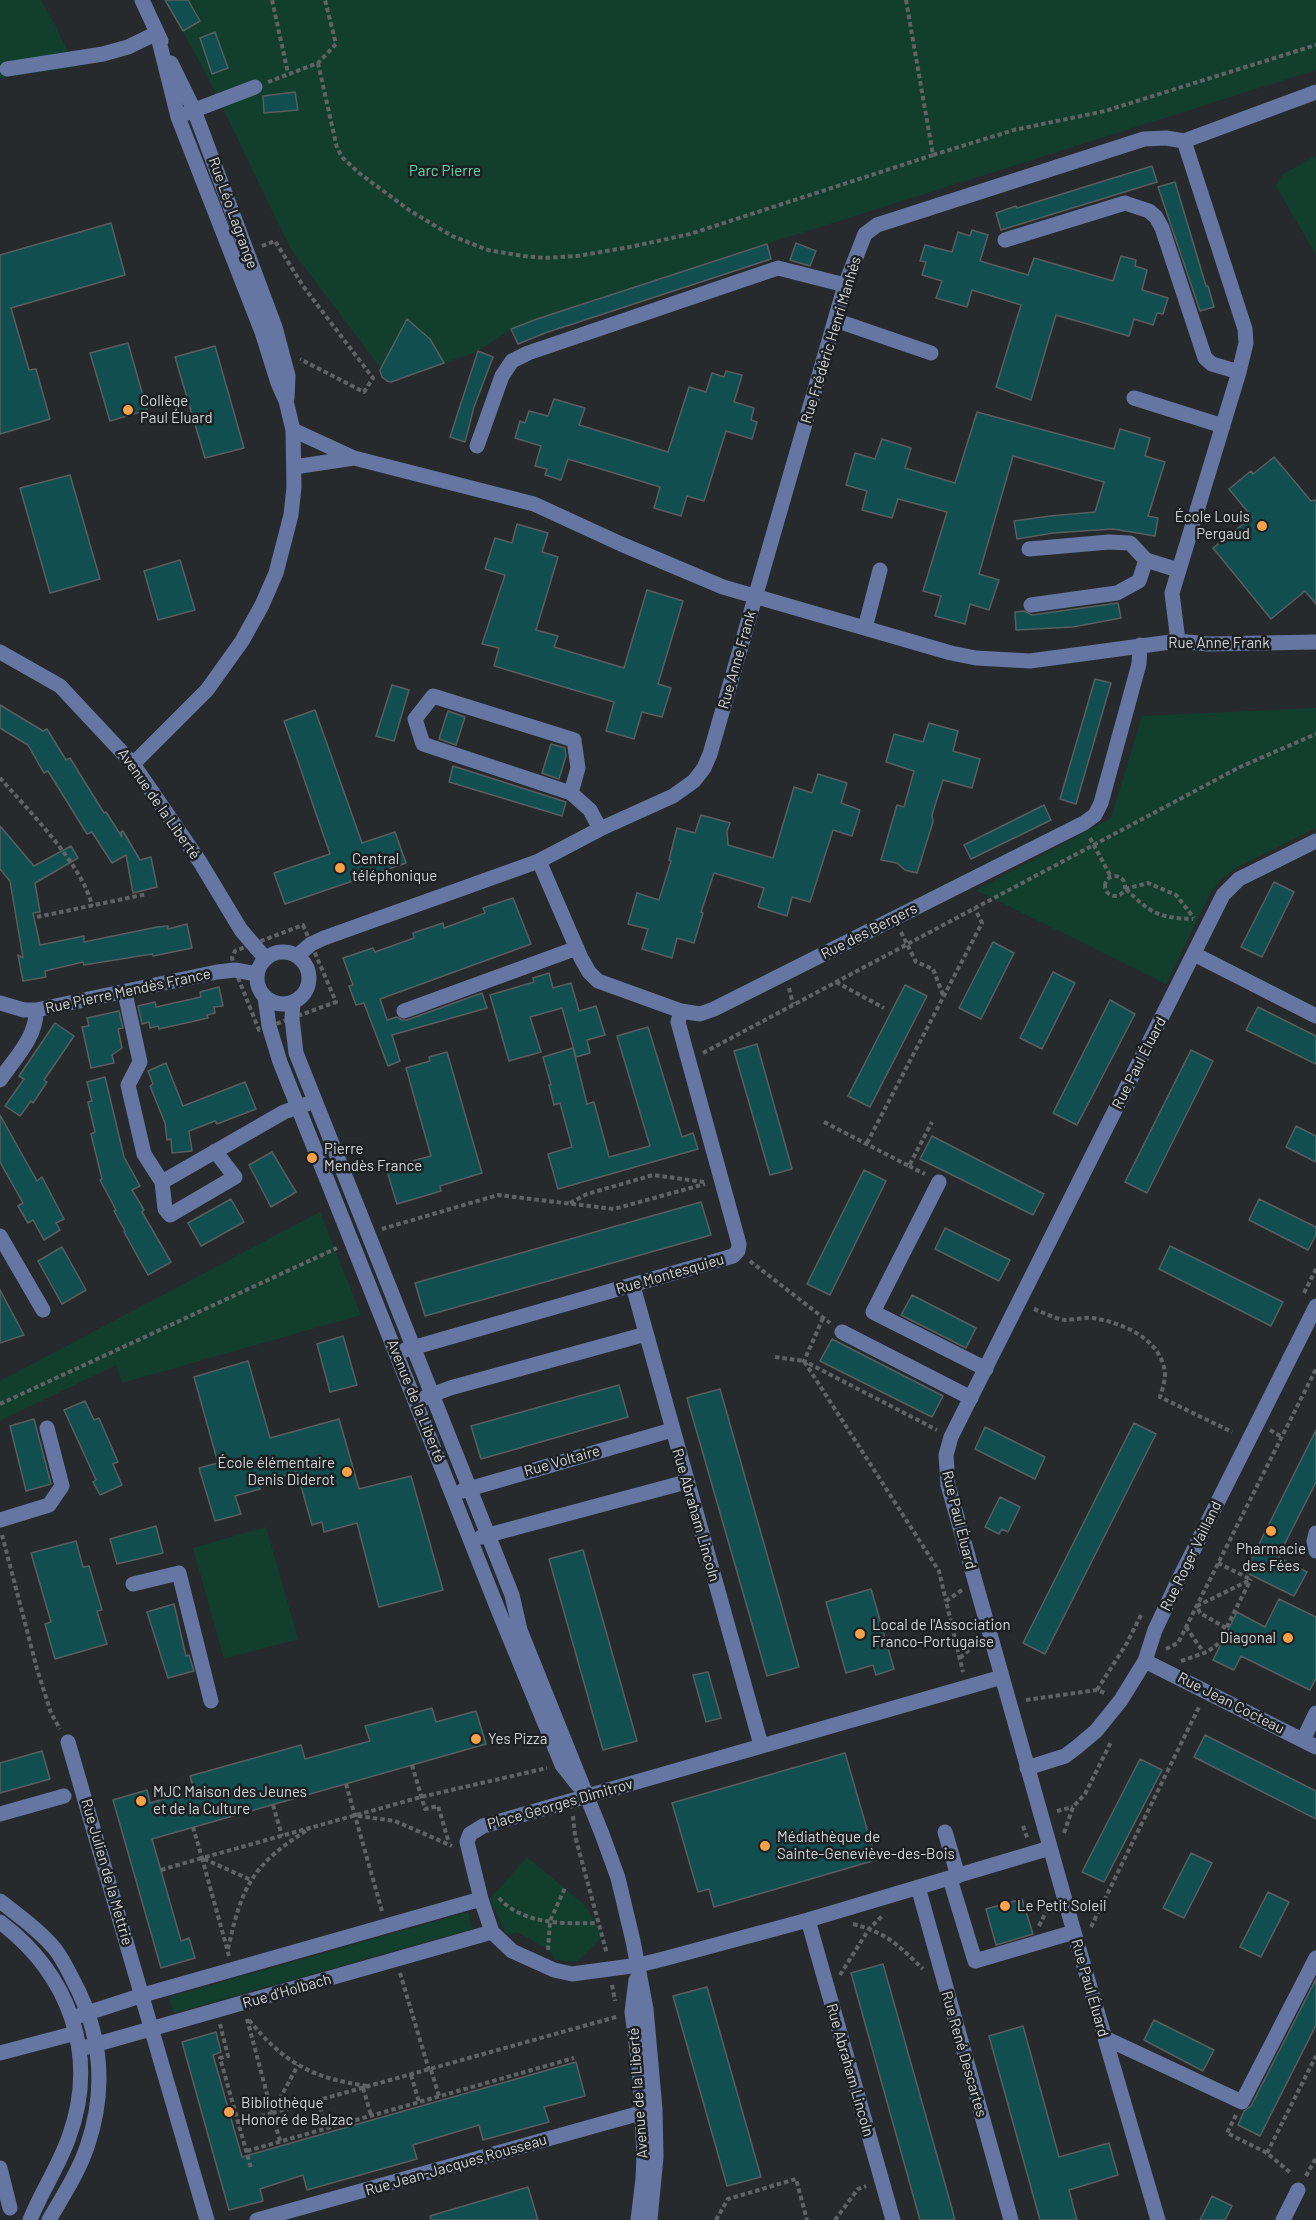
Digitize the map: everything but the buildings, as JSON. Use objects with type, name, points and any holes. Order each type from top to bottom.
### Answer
[{"type":"street","name":"Rue Léo Lagrange","points":[[142,0],[194,110],[248,251],[282,350],[288,376],[286,400]]},
{"type":"street","name":"Rue Léo Lagrange","points":[[133,764],[207,690],[242,641],[262,605],[276,573],[285,543],[291,515],[294,467],[293,430],[286,400],[278,383],[262,332],[178,117],[157,33]]},
{"type":"street","points":[[7,69],[104,54],[128,47],[157,33]]},
{"type":"street","points":[[178,117],[255,87]]},
{"type":"street","name":"Rue Frédéric Henri Manhès","points":[[756,597],[845,285],[865,234],[877,225],[1144,139],[1166,138],[1185,141],[1316,92]]},
{"type":"street","points":[[1178,641],[1172,593],[1246,343],[1245,329],[1185,141]]},
{"type":"street","points":[[1005,240],[1125,203],[1149,211],[1156,217],[1162,228],[1205,358],[1212,364],[1239,372]]},
{"type":"street","points":[[477,446],[502,376],[512,361],[528,352],[778,268],[845,285]]},
{"type":"street","points":[[835,320],[931,353]]},
{"type":"street","points":[[1134,398],[1223,426]]},
{"type":"street","points":[[293,430],[354,458],[534,504],[723,587],[756,597]]},
{"type":"street","points":[[294,467],[354,458]]},
{"type":"street","points":[[1029,549],[1109,542],[1130,543],[1146,560],[1178,570]]},
{"type":"street","points":[[1031,605],[1117,593],[1139,581],[1146,560]]},
{"type":"street","points":[[865,628],[880,570]]},
{"type":"street","name":"Rue Anne Frank","points":[[297,956],[311,944],[539,861],[673,796],[694,781],[704,768],[710,754],[756,597],[951,653],[1008,661],[1055,658],[1178,641],[1208,644],[1316,642]]},
{"type":"street","name":"Rue des Bergers","points":[[539,861],[577,948],[589,972],[598,981],[681,1011],[700,1014],[714,1009],[1082,824],[1095,815],[1101,803],[1139,664],[1140,645]]},
{"type":"street","name":"Avenue de la Liberté","points":[[0,652],[60,686],[133,764],[200,862],[225,907],[265,958]]},
{"type":"street","points":[[571,793],[578,768],[574,740],[433,696],[415,719],[423,744],[571,793],[590,810],[600,830]]},
{"type":"street","name":"Rue Paul Éluard","points":[[1158,2220],[1060,1884],[948,1485],[946,1455],[951,1437],[1194,954],[1201,922],[1239,879],[1316,841]]},
{"type":"street","points":[[404,1011],[577,948]]},
{"type":"street","points":[[281,952],[297,956],[308,971],[309,980],[306,989],[293,1002],[283,1004],[265,997],[257,982],[257,974],[265,958],[281,952]]},
{"type":"street","points":[[1194,954],[1316,1016]]},
{"type":"street","name":"Rue Pierre Mendès France","points":[[0,1003],[24,1010],[36,1010],[217,972],[235,970],[257,974]]},
{"type":"street","points":[[124,993],[140,1062],[128,1085],[144,1154],[162,1182],[165,1209],[170,1215],[235,1177],[215,1151]]},
{"type":"street","name":"Avenue de la Liberté","points":[[265,997],[269,1026],[280,1062],[396,1353],[471,1540],[508,1616],[588,1797],[618,1878],[639,1965],[646,2009],[649,2111],[638,2220]]},
{"type":"street","name":"Avenue de la Liberté","points":[[293,1002],[292,1018],[296,1053],[512,1595],[508,1616]]},
{"type":"street","points":[[0,1080],[33,1032],[36,1010]]},
{"type":"street","name":"Rue Montesquieu","points":[[396,1353],[413,1346],[633,1286],[733,1256],[738,1251],[739,1244],[678,1022],[681,1011]]},
{"type":"street","points":[[162,1182],[284,1112],[315,1101]]},
{"type":"street","points":[[939,1182],[873,1312],[986,1369]]},
{"type":"street","points":[[0,1236],[43,1310]]},
{"type":"street","name":"Rue Abraham Lincoln","points":[[633,1286],[761,1745]]},
{"type":"street","name":"Rue Roger Vailland","points":[[1027,1768],[1065,1756],[1096,1731],[1120,1700],[1145,1661],[1155,1630],[1179,1579],[1316,1306]]},
{"type":"street","points":[[842,1332],[971,1398]]},
{"type":"street","points":[[416,1401],[450,1388],[646,1334]]},
{"type":"street","points":[[0,1520],[49,1505],[62,1486],[47,1428]]},
{"type":"street","name":"Rue Voltaire","points":[[453,1494],[672,1430]]},
{"type":"street","points":[[471,1540],[686,1482]]},
{"type":"street","points":[[1316,1533],[1314,1541],[1316,1551]]},
{"type":"street","points":[[133,1584],[179,1573],[211,1701]]},
{"type":"street","name":"Rue Jean Cocteau","points":[[1145,1661],[1309,1743]]},
{"type":"street","name":"Avenue de la Liberté","points":[[528,1665],[562,1765],[588,1797]]},
{"type":"street","name":"Place Georges Dimitrov","points":[[467,1842],[470,1834],[483,1826],[1002,1677]]},
{"type":"street","points":[[1309,1743],[1316,1713]]},
{"type":"street","name":"Rue Julien de la Mettrie","points":[[68,1742],[207,2220]]},
{"type":"street","points":[[0,1814],[64,1796]]},
{"type":"street","points":[[945,1832],[975,1961],[1074,1932]]},
{"type":"street","points":[[467,1842],[488,1896],[492,1932],[512,1951],[554,1970],[572,1974],[639,1965],[808,1920],[954,1877],[1052,1855]]},
{"type":"street","name":"Rue René Descartes","points":[[918,1887],[1011,2220]]},
{"type":"street","points":[[72,2018],[143,1995],[488,1896]]},
{"type":"street","points":[[0,1901],[42,1935],[57,1951],[77,1987],[98,2044],[99,2094],[87,2148],[75,2175],[49,2220]]},
{"type":"street","name":"Rue Abraham Lincoln","points":[[808,1920],[893,2220]]},
{"type":"street","points":[[0,1922],[28,1946],[54,1982],[72,2018],[80,2049],[80,2092],[75,2118],[65,2147],[30,2220]]},
{"type":"street","name":"Rue d'Holbach","points":[[80,2049],[216,2011],[245,2010],[492,1932]]},
{"type":"street","points":[[1105,2038],[1242,2102],[1316,1958]]},
{"type":"street","points":[[0,2053],[76,2033]]},
{"type":"street","name":"Avenue de la Liberté","points":[[649,2111],[656,2157],[650,2220]]},
{"type":"street","name":"Rue Jean-Jacques Rousseau","points":[[257,2220],[649,2111]]},
{"type":"street","points":[[0,2168],[10,2208]]},
{"type":"street","points":[[1283,2220],[1297,2183]]},
{"type":"path","points":[[272,0],[288,72]]},
{"type":"path","points":[[255,87],[288,72],[318,63],[336,44],[325,0]]},
{"type":"path","points":[[906,0],[933,155]]},
{"type":"path","points":[[318,63],[337,148],[343,158],[359,173],[409,210],[452,236],[489,250],[523,256],[577,256],[630,248],[690,234],[1014,130],[1106,111],[1316,45]]},
{"type":"path","points":[[248,251],[275,241],[303,286],[373,378],[364,392],[296,357]]},
{"type":"path","points":[[689,1060],[1240,767],[1316,734]]},
{"type":"path","points":[[0,778],[62,850],[90,894],[93,906]]},
{"type":"path","points":[[1082,824],[1111,877]]},
{"type":"path","points":[[1111,877],[1105,885],[1108,894],[1118,896],[1125,889],[1148,883],[1176,895],[1201,922]]},
{"type":"path","points":[[1111,877],[1121,877],[1125,882],[1125,889],[1145,909],[1170,918],[1201,922]]},
{"type":"path","points":[[37,917],[147,894]]},
{"type":"path","points":[[867,1143],[982,922],[975,909]]},
{"type":"path","points":[[893,918],[916,962],[933,969],[944,996]]},
{"type":"path","points":[[303,925],[336,1002],[259,1029],[232,958],[236,951],[252,944],[303,925]]},
{"type":"path","points":[[836,982],[885,1008]]},
{"type":"path","points":[[824,1122],[909,1166],[932,1122]]},
{"type":"path","points":[[368,1234],[498,1195],[569,1203],[622,1208],[711,1183],[653,1175],[587,1194],[569,1203]]},
{"type":"path","points":[[0,1404],[325,1255],[352,1240]]},
{"type":"path","points":[[738,1251],[842,1332]]},
{"type":"path","points":[[1018,1303],[1063,1320],[1091,1318],[1121,1325],[1140,1335],[1153,1345],[1162,1360],[1165,1376],[1160,1397],[1232,1432]]},
{"type":"path","points":[[804,1361],[823,1318]]},
{"type":"path","points":[[775,1357],[804,1361],[951,1437]]},
{"type":"path","points":[[804,1361],[939,1572],[966,1687]]},
{"type":"path","points":[[1171,1653],[1167,1649],[1179,1643],[1316,1369]]},
{"type":"path","points":[[0,1527],[51,1713],[68,1742]]},
{"type":"path","points":[[1218,1563],[1251,1579]]},
{"type":"path","points":[[1197,1606],[1251,1579]]},
{"type":"path","points":[[1175,1658],[1180,1661],[1204,1653],[1218,1644],[1251,1579]]},
{"type":"path","points":[[946,1601],[975,1582]]},
{"type":"path","points":[[1197,1606],[1200,1613],[1226,1628]]},
{"type":"path","points":[[1186,1627],[1204,1653]]},
{"type":"path","points":[[1009,1702],[1097,1690]]},
{"type":"path","points":[[1079,1950],[1207,1691]]},
{"type":"path","points":[[1052,1855],[1073,1807],[1085,1794],[1114,1736]]},
{"type":"path","points":[[412,1765],[425,1809],[438,1806],[450,1847]]},
{"type":"path","points":[[160,1870],[421,1797],[562,1765]]},
{"type":"path","points":[[346,1784],[355,1815]]},
{"type":"path","points":[[570,1801],[575,1836],[604,1941],[619,2026]]},
{"type":"path","points":[[273,1805],[282,1836]]},
{"type":"path","points":[[355,1815],[395,1821],[450,1847],[467,1842]]},
{"type":"path","points":[[228,1952],[240,1902],[251,1880],[269,1857],[315,1826]]},
{"type":"path","points":[[193,1827],[232,1970]]},
{"type":"path","points":[[202,1858],[251,1880]]},
{"type":"path","points":[[1029,1945],[1060,1884]]},
{"type":"path","points":[[548,1953],[550,1921],[565,1888]]},
{"type":"path","points":[[836,1971],[838,1979],[869,1929],[888,1911],[898,1893]]},
{"type":"path","points":[[488,1896],[526,1917],[550,1921],[595,1923]]},
{"type":"path","points":[[829,1914],[884,1935],[896,1942],[946,1989]]},
{"type":"path","points":[[245,2010],[280,2054],[298,2065],[315,2074],[341,2082],[370,2086]]},
{"type":"path","points":[[245,2010],[280,2141]]},
{"type":"path","points":[[216,2011],[228,2056],[220,2058],[251,2168]]},
{"type":"path","points":[[239,2122],[619,2016]]},
{"type":"path","points":[[1267,2153],[1316,2056]]},
{"type":"path","points":[[247,2151],[574,2058]]},
{"type":"path","points":[[272,2113],[298,2065]]},
{"type":"path","points":[[431,2070],[439,2096]]},
{"type":"path","points":[[411,2075],[419,2102]]},
{"type":"path","points":[[363,2088],[371,2115]]},
{"type":"path","points":[[318,2100],[326,2128]]},
{"type":"path","points":[[1242,2102],[1227,2133],[1267,2153],[1283,2164],[1297,2183]]},
{"type":"path","points":[[716,2220],[728,2199],[795,2179],[807,2220]]},
{"type":"path","points":[[835,2220],[858,2189],[882,2180]]},
{"type":"green space","points":[[0,0],[41,0],[75,67],[0,78]]},
{"type":"green space","name":"Parc Pierre","points":[[165,0],[1316,0],[1316,70],[725,257],[537,319],[511,329],[478,351],[391,382],[290,248],[206,73]]},
{"type":"green space","points":[[1316,156],[1316,255],[1276,186],[1283,174]]},
{"type":"green space","points":[[1316,708],[1316,828],[1234,869],[1220,880],[1210,894],[1166,984],[976,890],[1111,818],[1142,716]]},
{"type":"green space","points":[[320,1212],[361,1315],[122,1383],[116,1365],[0,1421],[0,1381]]},
{"type":"green space","points":[[266,1527],[298,1639],[224,1659],[193,1548]]},
{"type":"green space","points":[[527,1857],[585,1905],[603,1936],[577,1962],[555,1960],[551,1951],[517,1932],[507,1936],[490,1899]]},
{"type":"green space","points":[[468,1912],[472,1929],[174,2013],[169,1997]]},
{"type":"place","name":"Collège Paul Éluard","points":[[128,410]]},
{"type":"place","name":"École Louis Pergaud","points":[[1262,526]]},
{"type":"place","name":"Central téléphonique","points":[[340,868]]},
{"type":"place","name":"Pierre Mendès France","points":[[312,1158]]},
{"type":"place","name":"École élémentaire Denis Diderot","points":[[347,1472]]},
{"type":"place","name":"Pharmacie des Fées","points":[[1271,1531]]},
{"type":"place","name":"Local de l'Association Franco-Portugaise","points":[[860,1634]]},
{"type":"place","name":"Diagonal","points":[[1288,1638]]},
{"type":"place","name":"Yes Pizza","points":[[476,1739]]},
{"type":"place","name":"MJC Maison des Jeunes et de la Culture","points":[[141,1801]]},
{"type":"place","name":"Médiathèque de Sainte-Geneviève-des-Bois","points":[[765,1846]]},
{"type":"place","name":"Le Petit Soleil","points":[[1005,1906]]},
{"type":"place","name":"Bibliothèque Honoré de Balzac","points":[[229,2112]]}]
